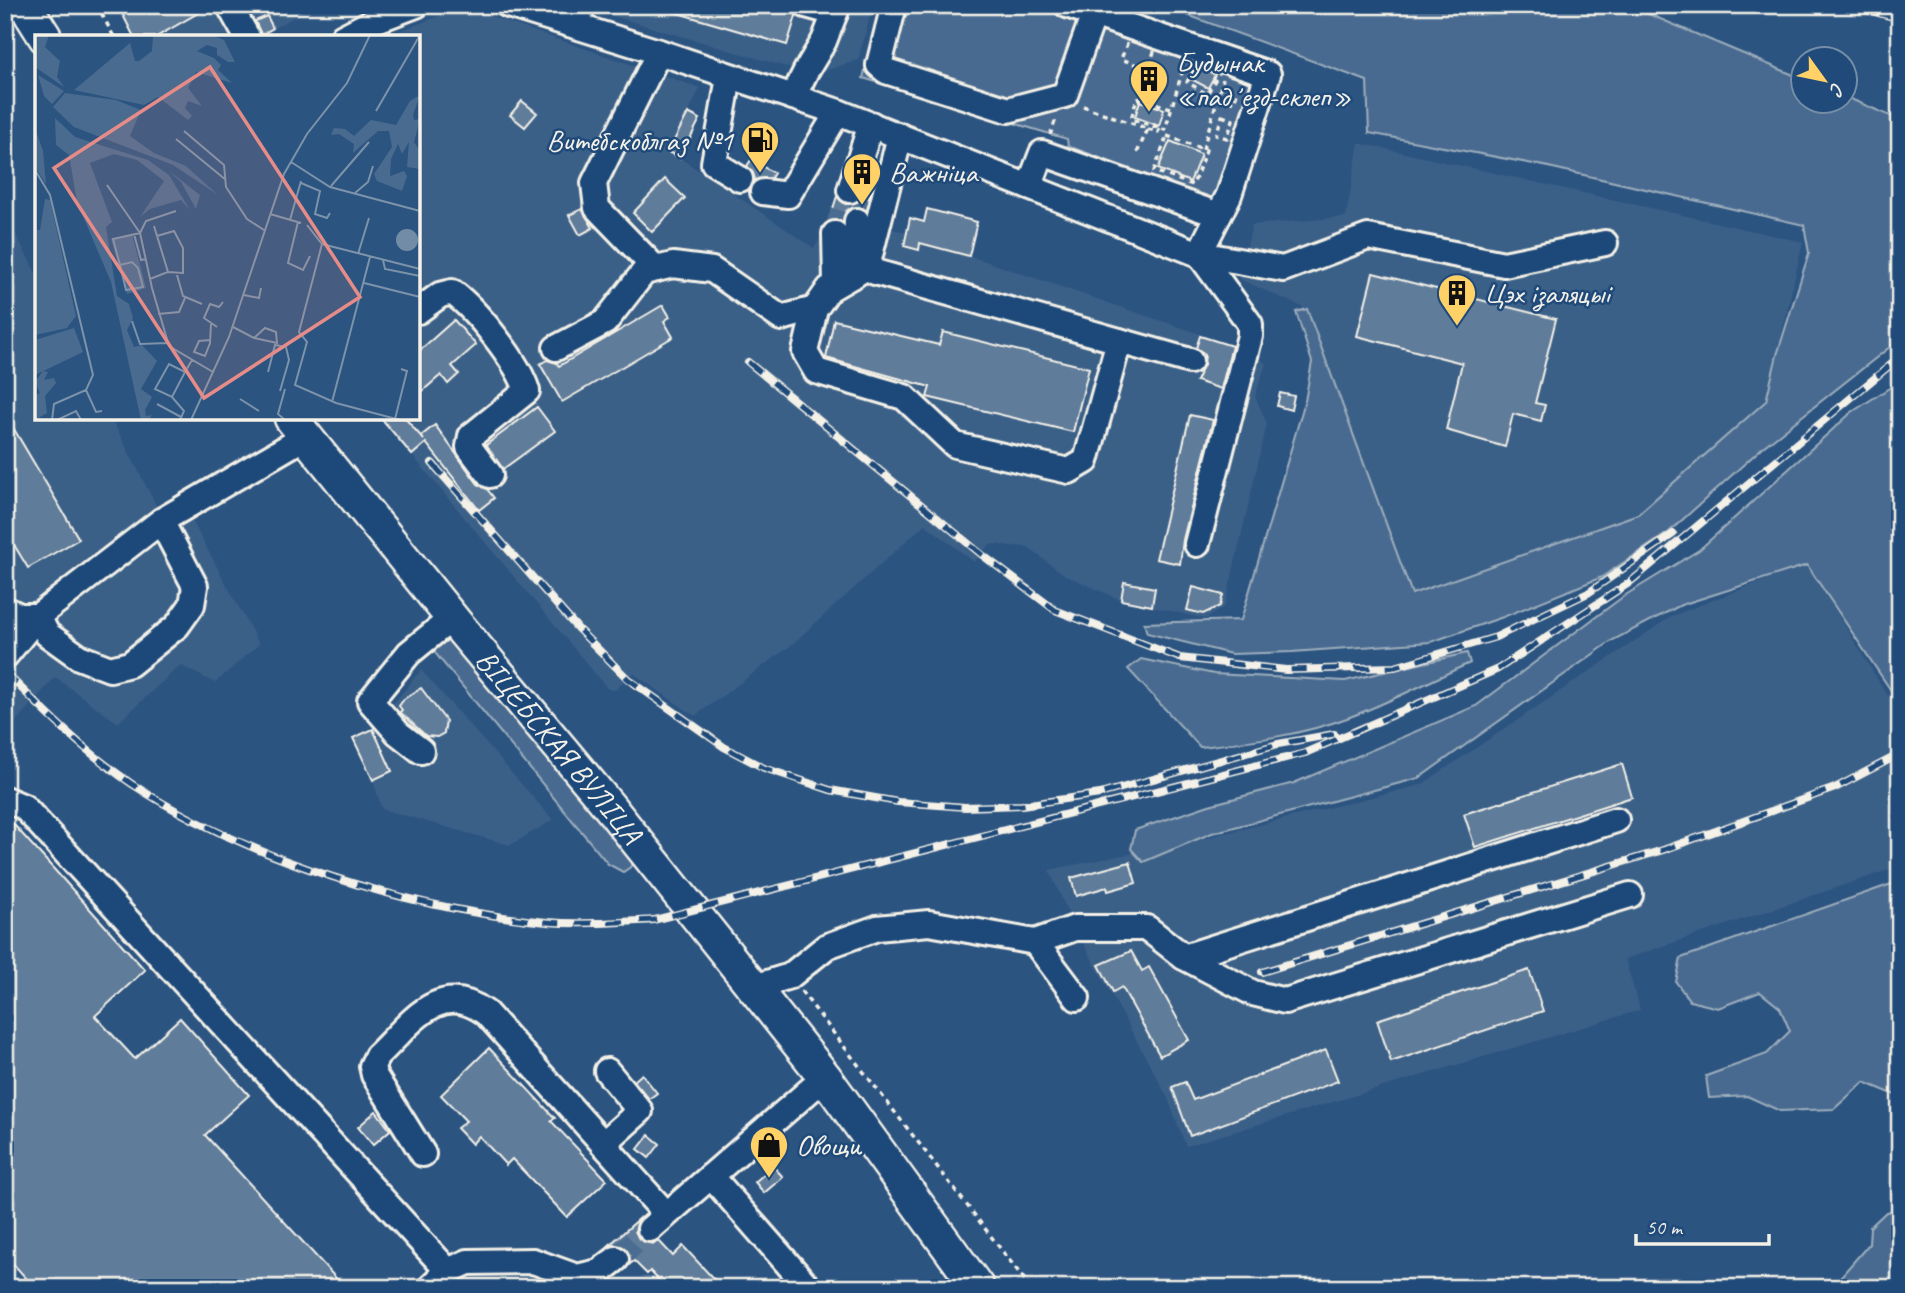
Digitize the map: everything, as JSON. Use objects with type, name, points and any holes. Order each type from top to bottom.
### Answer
[{"type":"main road","points":[[25,5],[44,35]]},
{"type":"main road","name":"ВІЦЕБСКАЯ ВУЛІЦА","points":[[298,428],[608,805],[825,1077],[978,1288]]},
{"type":"lane","points":[[229,5],[246,35]]},
{"type":"lane","points":[[347,35],[416,5]]},
{"type":"lane","points":[[508,5],[580,16],[659,52],[838,112],[1199,254],[1283,270],[1368,237],[1504,264],[1605,243]]},
{"type":"lane","points":[[793,97],[824,41],[836,9],[806,5]]},
{"type":"lane","points":[[894,5],[879,65],[886,71],[1008,110],[1065,97],[1094,14]]},
{"type":"lane","points":[[1067,5],[1224,67],[1268,74],[1229,195],[1199,254]]},
{"type":"lane","points":[[656,269],[597,208],[594,183],[659,52]]},
{"type":"lane","points":[[729,77],[714,163],[740,179]]},
{"type":"lane","points":[[763,192],[788,195],[838,112]]},
{"type":"lane","points":[[860,185],[886,130]]},
{"type":"lane","points":[[852,276],[886,130]]},
{"type":"lane","points":[[1029,187],[1042,153],[1220,215]]},
{"type":"lane","points":[[852,276],[858,221]]},
{"type":"lane","points":[[835,234],[852,276]]},
{"type":"lane","points":[[1197,544],[1250,336],[1250,324],[1199,254]]},
{"type":"lane","points":[[556,348],[605,322],[645,272],[673,265],[712,270],[781,318],[815,309]]},
{"type":"lane","points":[[1119,341],[1086,461],[1069,471],[955,445],[904,397],[816,371],[805,352],[815,309],[828,289],[852,276],[875,272],[1190,360]]},
{"type":"lane","points":[[420,309],[439,295],[452,292],[467,302],[523,376],[527,391],[471,436],[469,447],[490,475]]},
{"type":"lane","points":[[5,656],[38,616],[160,521],[298,428]]},
{"type":"lane","points":[[38,616],[47,635],[79,657],[110,669],[131,664],[177,626],[192,605],[195,586],[160,521]]},
{"type":"lane","points":[[5,609],[20,616],[38,616]]},
{"type":"lane","points":[[421,751],[398,733],[370,701],[409,653],[452,618]]},
{"type":"lane","points":[[5,799],[24,807],[439,1280],[468,1262],[533,1261],[577,1277],[598,1272],[616,1259]]},
{"type":"lane","points":[[1184,957],[1616,820]]},
{"type":"lane","points":[[754,988],[790,976],[827,946],[877,928],[929,923],[1035,942],[1075,928],[1147,928],[1184,957],[1253,993],[1285,1000],[1630,895]]},
{"type":"lane","points":[[1035,942],[1077,998]]},
{"type":"lane","points":[[423,1154],[374,1075],[372,1066],[377,1056],[432,1004],[452,999],[470,1002],[486,1013],[603,1144],[658,1222],[825,1077]]},
{"type":"lane","points":[[603,1144],[640,1111],[607,1071]]},
{"type":"lane","points":[[711,1175],[809,1288]]},
{"type":"path","points":[[97,5],[113,35]]},
{"type":"path","points":[[1129,39],[1155,49],[1148,69],[1121,59],[1129,39]]},
{"type":"path","points":[[1199,61],[1224,67],[1207,94],[1186,82],[1199,61]]},
{"type":"path","points":[[1203,149],[1220,92],[1224,67]]},
{"type":"path","points":[[1042,153],[1065,97],[1157,132],[1162,129],[1184,69]]},
{"type":"path","points":[[1220,92],[1226,94]]},
{"type":"path","points":[[1167,136],[1154,171],[1193,185],[1206,150],[1167,136],[1162,129],[1130,119],[1137,98],[1171,108]]},
{"type":"path","points":[[1222,116],[1233,120],[1227,138],[1216,135],[1219,125],[1222,116]]},
{"type":"path","points":[[1211,123],[1219,125]]},
{"type":"path","points":[[1136,155],[1148,129]]},
{"type":"path","points":[[790,976],[1031,1288]]},
{"type":"shaded area","points":[[118,5],[316,5],[261,35],[133,35]]},
{"type":"shaded area","points":[[576,5],[873,5],[858,60],[819,73],[797,70]]},
{"type":"shaded area","points":[[882,5],[1108,5],[1276,62],[1229,206],[1068,146],[1067,139],[863,78]]},
{"type":"shaded area","points":[[1160,5],[1627,5],[1790,74],[1790,116],[1860,116],[1860,103],[1900,120],[1900,339],[1763,447],[1669,532],[1602,577],[1503,617],[1431,642],[1292,652],[1231,654],[1147,633],[1144,623],[1241,620],[1305,401],[1312,362],[1296,312],[1307,309],[1412,594],[1638,514],[1766,401],[1777,355],[1809,253],[1804,225],[1544,166],[1369,133],[1367,81]]},
{"type":"shaded area","points":[[463,7],[700,88],[686,118],[697,124],[680,158],[814,248],[825,231],[839,187],[862,177],[879,183],[867,224],[906,232],[910,218],[923,226],[927,209],[977,222],[970,256],[1253,352],[1266,364],[1255,396],[1267,424],[1225,606],[1206,619],[1121,600],[1065,575],[1027,547],[990,544],[974,562],[925,524],[789,647],[695,716],[633,673],[615,690],[608,689],[383,420],[420,420],[420,35],[389,35]]},
{"type":"shaded area","points":[[1359,143],[1803,242],[1766,401],[1638,514],[1412,594],[1307,309],[1239,279],[1252,225],[1346,217]]},
{"type":"shaded area","points":[[5,214],[35,271],[35,420],[112,420],[159,511],[180,499],[259,644],[215,683],[180,665],[118,723],[55,677],[10,728],[5,724]]},
{"type":"shaded area","points":[[1900,381],[1900,704],[1807,565],[1681,605],[1613,640],[1419,778],[1212,833],[1143,862],[1131,849],[1135,830],[1209,805],[1294,783],[1476,706],[1624,596],[1699,550],[1852,412]]},
{"type":"shaded area","points":[[1807,564],[1900,716],[1900,866],[1625,959],[1640,1010],[1186,1146],[1167,1096],[1075,928],[1049,870],[1194,841],[1421,785],[1672,616]]},
{"type":"shaded area","points":[[445,638],[464,650],[633,853],[632,866],[623,872],[608,864],[431,648]]},
{"type":"shaded area","points":[[1467,653],[1470,663],[1347,718],[1293,734],[1200,747],[1128,669],[1141,659],[1214,674],[1345,681]]},
{"type":"shaded area","points":[[421,670],[553,820],[510,845],[382,809],[373,780],[353,738],[373,729],[371,721],[388,710]]},
{"type":"shaded area","points":[[1900,881],[1900,1097],[1864,1082],[1834,1109],[1780,1111],[1747,1096],[1709,1098],[1706,1076],[1767,1054],[1790,1031],[1780,1008],[1760,992],[1718,1008],[1690,1001],[1676,982],[1681,958]]},
{"type":"shaded area","points":[[1900,1210],[1900,1288],[1825,1288],[1837,1281],[1869,1244],[1870,1227],[1886,1212]]},
{"type":"building","points":[[118,5],[212,5],[160,35],[133,35]]},
{"type":"building","points":[[665,5],[792,5],[796,16],[787,45],[664,9]]},
{"type":"building","points":[[267,16],[273,28],[261,35],[255,21]]},
{"type":"building","points":[[1199,66],[1215,75],[1208,88],[1191,79]]},
{"type":"building","points":[[522,101],[537,113],[525,127],[510,115]]},
{"type":"building","name":"Будынак «падʼезд-склеп»","points":[[1140,101],[1164,109],[1159,126],[1135,117]]},
{"type":"building","points":[[688,113],[700,119],[680,158],[668,152]]},
{"type":"building","points":[[1170,141],[1201,154],[1190,182],[1158,169]]},
{"type":"building","points":[[751,160],[774,173],[771,178],[755,180],[747,166]]},
{"type":"building","points":[[665,179],[685,198],[652,232],[633,213]]},
{"type":"building","points":[[869,180],[873,181],[866,210],[858,206],[851,207],[844,213],[842,221],[829,221],[837,196],[845,204],[854,204],[864,195]]},
{"type":"building","points":[[582,209],[593,228],[580,235],[569,215]]},
{"type":"building","points":[[927,209],[977,222],[969,256],[920,243],[919,250],[904,246],[910,218],[924,222]]},
{"type":"building","name":"Цэх ізаляцыі","points":[[1373,273],[1556,319],[1535,403],[1545,405],[1541,421],[1513,414],[1505,447],[1446,430],[1462,363],[1357,336]]},
{"type":"building","points":[[663,305],[670,317],[664,321],[673,337],[562,402],[540,364],[547,360],[559,366]]},
{"type":"building","points":[[454,320],[476,345],[452,366],[459,374],[448,384],[441,375],[420,393],[420,350]]},
{"type":"building","points":[[834,320],[939,345],[943,332],[1089,368],[1073,432],[927,397],[930,387],[826,358]]},
{"type":"building","points":[[1200,336],[1232,346],[1221,389],[1196,381],[1204,364],[1205,354],[1196,348]]},
{"type":"building","points":[[1280,393],[1294,396],[1291,410],[1277,406]]},
{"type":"building","points":[[537,407],[555,431],[503,469],[486,445]]},
{"type":"building","points":[[5,414],[79,539],[28,568],[5,530]]},
{"type":"building","points":[[1190,415],[1213,420],[1183,540],[1180,564],[1156,559]]},
{"type":"building","points":[[383,420],[407,420],[424,440],[421,436],[435,425],[478,484],[487,489],[494,498],[479,510],[426,443],[412,455]]},
{"type":"building","points":[[1124,582],[1155,588],[1152,606],[1121,600]]},
{"type":"building","points":[[1193,587],[1223,595],[1220,606],[1203,614],[1187,610]]},
{"type":"building","points":[[421,688],[446,721],[444,733],[437,737],[426,736],[400,712],[402,710],[399,706],[404,699]]},
{"type":"building","points":[[373,729],[392,771],[373,780],[353,738]]},
{"type":"building","points":[[1622,764],[1632,797],[1475,847],[1464,814]]},
{"type":"building","points":[[5,815],[145,970],[95,1016],[135,1059],[180,1018],[249,1095],[205,1135],[345,1288],[35,1288],[5,1255]]},
{"type":"building","points":[[1130,862],[1136,883],[1108,891],[1107,887],[1076,896],[1071,878]]},
{"type":"building","points":[[1131,951],[1142,971],[1149,967],[1189,1040],[1160,1056],[1122,987],[1113,992],[1099,965]]},
{"type":"building","points":[[1529,970],[1543,1011],[1391,1062],[1377,1020]]},
{"type":"building","points":[[489,1048],[555,1118],[551,1121],[607,1180],[567,1217],[512,1159],[506,1165],[479,1136],[472,1144],[457,1128],[466,1121],[441,1095]]},
{"type":"building","points":[[1326,1050],[1338,1081],[1190,1136],[1172,1087],[1185,1082],[1193,1100]]},
{"type":"building","points":[[642,1074],[657,1093],[649,1099],[634,1081]]},
{"type":"building","points":[[376,1111],[390,1130],[373,1145],[358,1127]]},
{"type":"building","points":[[649,1135],[660,1144],[649,1158],[638,1149]]},
{"type":"building","name":"Овощи","points":[[773,1166],[783,1177],[764,1193],[755,1182]]},
{"type":"building","points":[[639,1219],[635,1231],[639,1239],[652,1244],[659,1241],[673,1256],[683,1246],[722,1288],[666,1288],[650,1271],[647,1274],[634,1261],[630,1264],[631,1256],[622,1246],[615,1244],[607,1247]]},
{"type":"tunnel","points":[[857,221],[871,180]]},
{"type":"tunnel","points":[[835,234],[850,190]]},
{"type":"tunnel","points":[[616,1259],[650,1229]]},
{"type":"railway","points":[[1849,5],[1900,19]]},
{"type":"railway","points":[[5,672],[50,717],[132,784],[226,836],[278,857],[386,893],[495,916],[574,923],[654,920],[1305,753],[1498,669],[1629,583],[1900,357]]},
{"type":"railway","points":[[748,362],[981,554],[1055,610],[1180,658],[1286,670],[1395,667],[1496,637],[1588,593],[1673,534]]},
{"type":"railway","points":[[432,463],[578,629],[628,679],[724,747],[764,768],[830,790],[898,802],[965,807],[1022,805],[1100,794],[1278,744],[1334,734]]},
{"type":"railway","points":[[1262,972],[1663,850],[1835,788],[1900,754]]},
{"type":"place","name":"Будынак «падʼезд-склеп»","points":[[1149,113]]},
{"type":"place","name":"Витебскоблгаз №1","points":[[760,174]]},
{"type":"place","name":"Важніца","points":[[862,206]]},
{"type":"place","name":"Цэх ізаляцыі","points":[[1457,327]]},
{"type":"place","name":"Овощи","points":[[769,1179]]}]
